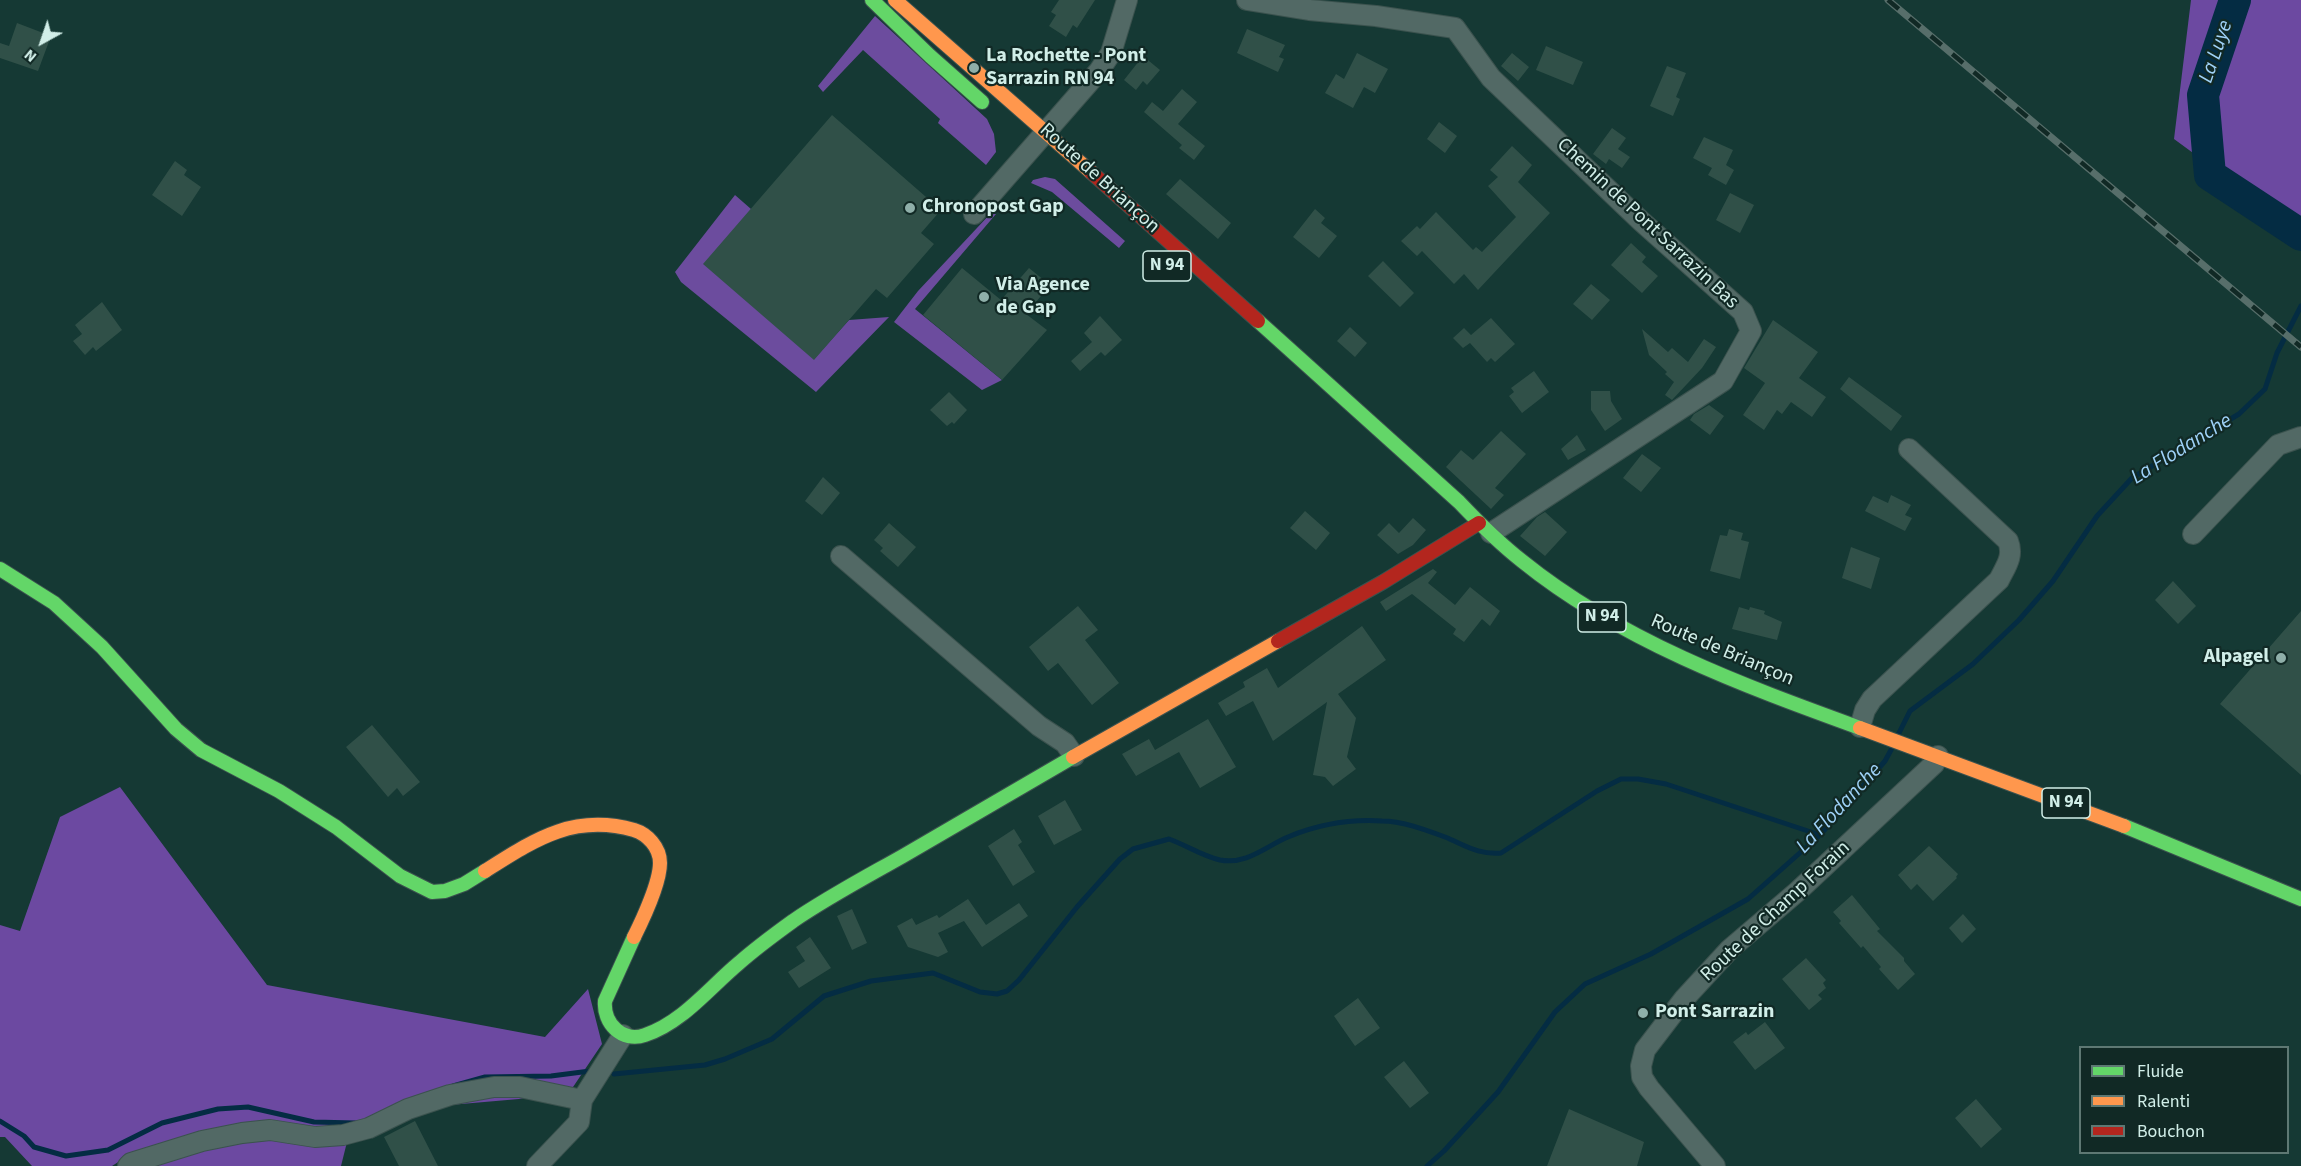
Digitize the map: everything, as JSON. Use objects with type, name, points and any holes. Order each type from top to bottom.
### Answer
[{"type":"street","points":[[872,0],[990,110]]},
{"type":"street","name":"Route de Briançon","points":[[895,0],[1037,142]]},
{"type":"street","points":[[974,214],[1099,71],[1111,53],[1127,0]]},
{"type":"street","name":"Chemin de Pont Sarrazin Bas","points":[[1247,0],[1455,28],[1491,78],[1641,221],[1743,312],[1751,331],[1723,381],[1481,525]]},
{"type":"street","points":[[948,73],[982,91],[1037,142],[1155,243],[1185,255]]},
{"type":"street","name":"Route de Briançon","points":[[1185,255],[1451,495],[1481,525]]},
{"type":"street","name":"Route de Briançon","points":[[1304,381],[1386,450],[1567,593],[1602,617],[1690,663],[1747,687],[1938,756]]},
{"type":"street","points":[[2193,534],[2278,445],[2301,437]]},
{"type":"street","points":[[1860,727],[1865,710],[1872,699],[1999,580],[2009,563],[2011,550],[2007,541],[1909,449]]},
{"type":"street","points":[[0,569],[54,603],[102,647],[176,729],[201,750],[279,790],[336,827],[400,876],[432,892],[445,891],[464,884],[528,844],[558,830],[587,824],[613,824],[645,833],[655,847],[660,863],[656,880],[650,903],[604,1001],[604,1015],[610,1024],[622,1035],[633,1037],[645,1035],[659,1028],[689,1006],[775,932],[816,906],[1074,756],[1481,525]]},
{"type":"street","points":[[841,556],[1040,726],[1065,743],[1074,756]]},
{"type":"street","name":"N 94","points":[[1938,756],[2192,853],[2301,899]]},
{"type":"street","name":"Route de Champ Forain","points":[[1715,1166],[1642,1077],[1641,1066],[1646,1050],[1673,1012],[1730,950],[1849,844],[1934,764],[1938,756]]},
{"type":"street","name":"N 94","points":[[2192,853],[2301,887]]},
{"type":"street","points":[[537,1166],[579,1122],[582,1100],[622,1035]]},
{"type":"street","points":[[129,1166],[131,1163],[160,1153],[242,1133],[270,1130],[315,1137],[343,1135],[369,1128],[408,1109],[450,1095],[494,1087],[520,1087],[582,1100]]},
{"type":"shaded area","points":[[2191,0],[2301,0],[2301,232],[2174,139]]},
{"type":"shaded area","points":[[875,16],[987,119],[994,134],[996,152],[986,165],[938,123],[940,119],[863,50],[823,92],[818,86]]},
{"type":"shaded area","points":[[1045,177],[1055,179],[1125,241],[1119,248],[1052,192],[1031,183],[1033,180]]},
{"type":"shaded area","points":[[735,195],[751,209],[814,359],[849,320],[889,317],[816,392],[681,282],[675,272]]},
{"type":"shaded area","points":[[991,213],[996,214],[915,309],[1002,380],[982,390],[894,322],[918,291]]},
{"type":"shaded area","points":[[120,787],[267,985],[545,1037],[588,989],[602,1044],[573,1087],[519,1099],[438,1106],[347,1142],[341,1166],[133,1166],[126,1157],[112,1166],[32,1166],[5,1137],[0,1137],[0,925],[20,931],[60,817]]},
{"type":"building","points":[[1059,0],[1095,0],[1077,28],[1073,25],[1066,37],[1049,26],[1056,15],[1051,12]]},
{"type":"building","points":[[17,23],[51,36],[38,71],[0,58],[0,43],[9,46]]},
{"type":"building","points":[[1247,29],[1285,45],[1279,57],[1284,59],[1278,72],[1237,53]]},
{"type":"building","points":[[1546,46],[1583,62],[1573,85],[1536,70]]},
{"type":"building","points":[[1357,53],[1388,69],[1375,93],[1364,87],[1353,108],[1325,93],[1336,74],[1344,79]]},
{"type":"building","points":[[1512,53],[1529,67],[1518,81],[1501,66]]},
{"type":"building","points":[[1143,56],[1160,70],[1147,85],[1143,81],[1136,90],[1124,80]]},
{"type":"building","points":[[1667,66],[1686,73],[1676,97],[1680,99],[1673,116],[1650,106]]},
{"type":"building","points":[[1182,89],[1197,102],[1178,124],[1205,146],[1194,160],[1179,148],[1182,145],[1144,112],[1152,102],[1163,111]]},
{"type":"building","points":[[832,115],[941,210],[921,233],[934,244],[887,298],[876,289],[814,360],[703,264]]},
{"type":"building","points":[[1439,122],[1457,136],[1445,153],[1427,139]]},
{"type":"building","points":[[1612,128],[1626,138],[1618,149],[1630,157],[1622,168],[1609,159],[1606,164],[1593,154]]},
{"type":"building","points":[[1704,137],[1733,150],[1726,165],[1734,170],[1726,185],[1708,175],[1712,168],[1693,158]]},
{"type":"building","points":[[1512,146],[1532,165],[1518,182],[1550,213],[1478,290],[1464,274],[1454,284],[1422,251],[1417,256],[1401,241],[1417,226],[1420,229],[1436,212],[1473,250],[1476,247],[1482,252],[1516,217],[1488,186],[1498,177],[1490,170]]},
{"type":"building","points":[[175,161],[187,170],[184,175],[201,187],[182,216],[152,195]]},
{"type":"building","points":[[1180,179],[1231,223],[1218,239],[1166,194]]},
{"type":"building","points":[[1730,193],[1754,205],[1740,233],[1716,220]]},
{"type":"building","points":[[1315,209],[1325,218],[1321,223],[1337,236],[1319,258],[1293,237]]},
{"type":"building","points":[[1631,243],[1646,257],[1642,262],[1658,276],[1642,293],[1611,265]]},
{"type":"building","points":[[1383,261],[1414,293],[1400,307],[1368,276]]},
{"type":"building","points":[[962,268],[1001,300],[1029,268],[1050,285],[1026,314],[1047,330],[1002,380],[923,315]]},
{"type":"building","points":[[1591,284],[1610,300],[1592,320],[1573,304]]},
{"type":"building","points":[[102,302],[122,330],[96,351],[93,347],[85,355],[73,341],[82,334],[75,325]]},
{"type":"building","points":[[1100,316],[1122,340],[1105,356],[1101,352],[1080,371],[1071,361],[1092,342],[1084,333]]},
{"type":"building","points":[[1491,318],[1515,344],[1495,362],[1491,358],[1487,362],[1470,343],[1463,348],[1453,338],[1464,328],[1471,335]]},
{"type":"building","points":[[1773,320],[1818,352],[1799,378],[1826,397],[1812,417],[1791,402],[1782,414],[1777,410],[1764,430],[1743,415],[1765,383],[1744,368]]},
{"type":"building","points":[[1350,327],[1367,343],[1355,357],[1337,341]]},
{"type":"building","points":[[1642,329],[1668,352],[1672,348],[1688,362],[1704,339],[1716,347],[1702,368],[1672,400],[1665,395],[1674,382],[1649,355]]},
{"type":"building","points":[[1534,371],[1549,392],[1522,413],[1509,396],[1514,392],[1511,388]]},
{"type":"building","points":[[1849,377],[1902,416],[1891,431],[1840,389]]},
{"type":"building","points":[[1591,391],[1610,391],[1611,401],[1622,419],[1605,431],[1591,410]]},
{"type":"building","points":[[949,392],[967,410],[954,424],[952,422],[947,426],[930,410]]},
{"type":"building","points":[[1709,405],[1724,416],[1710,435],[1690,420],[1694,414]]},
{"type":"building","points":[[1501,431],[1526,454],[1495,488],[1504,495],[1491,509],[1446,467],[1461,450],[1473,460]]},
{"type":"building","points":[[1577,435],[1586,450],[1568,460],[1561,449]]},
{"type":"building","points":[[1642,454],[1661,468],[1641,492],[1623,478]]},
{"type":"building","points":[[823,477],[840,493],[822,515],[805,501]]},
{"type":"building","points":[[1891,495],[1911,505],[1905,515],[1912,518],[1905,531],[1865,511],[1873,496],[1888,503]]},
{"type":"building","points":[[1305,511],[1330,533],[1316,550],[1290,528]]},
{"type":"building","points":[[1545,512],[1567,532],[1545,556],[1520,536],[1537,517]]},
{"type":"building","points":[[1413,518],[1426,530],[1413,545],[1398,554],[1377,535],[1389,523],[1399,533]]},
{"type":"building","points":[[889,523],[916,547],[898,567],[880,551],[883,548],[874,540]]},
{"type":"building","points":[[1729,529],[1743,533],[1741,540],[1749,542],[1740,579],[1710,571],[1720,535],[1727,536]]},
{"type":"building","points":[[1851,547],[1880,558],[1871,589],[1842,578]]},
{"type":"building","points":[[1433,569],[1437,572],[1428,583],[1455,605],[1470,587],[1500,611],[1490,626],[1482,619],[1464,642],[1453,634],[1456,629],[1412,594],[1386,611],[1380,602]]},
{"type":"building","points":[[2173,581],[2196,606],[2178,624],[2155,600]]},
{"type":"building","points":[[1078,606],[1098,630],[1085,640],[1119,683],[1092,705],[1058,663],[1048,671],[1029,647]]},
{"type":"building","points":[[1739,607],[1765,611],[1764,614],[1782,622],[1777,640],[1732,629]]},
{"type":"building","name":"Alpagel","points":[[2301,611],[2301,775],[2220,704]]},
{"type":"building","points":[[1362,626],[1386,660],[1338,694],[1356,718],[1347,757],[1356,769],[1333,786],[1325,777],[1313,775],[1327,702],[1273,741],[1253,701],[1226,716],[1218,703],[1245,687],[1243,682],[1267,668],[1278,688]]},
{"type":"building","points":[[1208,719],[1236,767],[1200,788],[1179,752],[1136,776],[1122,754],[1149,739],[1155,750]]},
{"type":"building","points":[[372,725],[420,782],[403,796],[397,788],[388,797],[346,747]]},
{"type":"building","points":[[1065,800],[1082,830],[1054,845],[1038,816]]},
{"type":"building","points":[[1014,829],[1022,842],[1018,845],[1035,872],[1013,886],[988,846]]},
{"type":"building","points":[[1929,846],[1958,874],[1957,878],[1933,901],[1917,884],[1911,890],[1898,875]]},
{"type":"building","points":[[1852,895],[1880,929],[1877,931],[1904,958],[1915,974],[1898,990],[1863,946],[1861,948],[1839,923],[1841,921],[1833,912]]},
{"type":"building","points":[[968,899],[986,925],[1019,903],[1028,916],[982,947],[964,921],[938,933],[948,952],[938,957],[908,947],[897,926],[912,918],[916,925],[937,915],[939,918]]},
{"type":"building","points":[[852,909],[867,943],[852,950],[837,916]]},
{"type":"building","points":[[1963,914],[1976,929],[1962,943],[1949,928]]},
{"type":"building","points":[[810,937],[831,968],[799,988],[788,972],[805,961],[796,947]]},
{"type":"building","points":[[1806,958],[1826,980],[1823,983],[1826,988],[1818,995],[1822,999],[1809,1010],[1782,979]]},
{"type":"building","points":[[1358,998],[1380,1028],[1355,1046],[1334,1016]]},
{"type":"building","points":[[1765,1022],[1785,1048],[1755,1070],[1733,1042],[1746,1032],[1748,1035]]},
{"type":"building","points":[[1404,1061],[1429,1093],[1410,1108],[1384,1077]]},
{"type":"building","points":[[1976,1099],[2002,1129],[1981,1148],[1955,1118]]},
{"type":"building","points":[[1569,1109],[1644,1142],[1637,1166],[1547,1166]]},
{"type":"building","points":[[415,1121],[438,1166],[399,1166],[384,1137]]},
{"type":"waterway","name":"La Luye","points":[[2235,0],[2203,95],[2210,175],[2301,235]]},
{"type":"waterway","name":"La Flodanche","points":[[1899,733],[1910,711],[1973,664],[2019,620],[2053,581],[2097,516],[2132,478],[2239,414],[2265,389],[2277,353],[2301,306]]},
{"type":"waterway","name":"La Flodanche","points":[[1427,1166],[1444,1151],[1498,1092],[1555,1012],[1585,984],[1651,954],[1748,899],[1820,835],[1885,761],[1891,750]]},
{"type":"waterway","points":[[614,1074],[705,1065],[725,1059],[772,1039],[824,996],[871,981],[933,973],[980,992],[997,994],[1007,991],[1019,980],[1077,907],[1120,859],[1133,849],[1169,839],[1207,856],[1230,861],[1256,854],[1288,837],[1311,829],[1346,822],[1382,821],[1414,826],[1478,851],[1501,853],[1597,791],[1621,779],[1638,779],[1666,784],[1820,835]]},
{"type":"waterway","points":[[453,1086],[485,1077],[551,1076],[590,1071]]},
{"type":"waterway","points":[[0,1121],[24,1136],[34,1147],[66,1156],[108,1150],[162,1123],[218,1109],[248,1107],[314,1122],[355,1123]]},
{"type":"railway","points":[[1888,0],[2301,347]]},
{"type":"traffic: fast","points":[[872,0],[982,102]]},
{"type":"traffic: fast","points":[[1258,321],[1459,502],[1505,547],[1560,589],[1641,638],[1684,658],[1771,695],[1860,728]]},
{"type":"traffic: fast","points":[[0,569],[54,603],[102,647],[176,729],[201,750],[279,791],[336,827],[400,876],[432,892],[445,891],[464,884],[485,871]]},
{"type":"traffic: fast","points":[[634,937],[605,1001],[605,1009],[607,1017],[616,1029],[622,1034],[637,1037],[671,1022],[695,1004],[752,952],[806,912],[1073,757]]},
{"type":"traffic: fast","points":[[2124,826],[2301,899]]},
{"type":"traffic: slow","points":[[895,0],[1091,172]]},
{"type":"traffic: slow","points":[[1073,757],[1278,641]]},
{"type":"traffic: slow","points":[[1860,728],[2124,826]]},
{"type":"traffic: slow","points":[[485,871],[520,849],[555,832],[573,827],[612,826],[639,832],[655,847],[660,863],[654,890],[634,937]]},
{"type":"traffic: jam","points":[[1091,172],[1258,321]]},
{"type":"traffic: jam","points":[[1278,641],[1383,582],[1479,523]]},
{"type":"place","name":"La Rochette - Pont Sarrazin RN 94","points":[[974,68]]},
{"type":"place","name":"Chronopost Gap","points":[[910,208]]},
{"type":"place","name":"Via Agence de Gap","points":[[984,297]]},
{"type":"place","name":"Alpagel","points":[[2281,658]]},
{"type":"place","name":"Pont Sarrazin","points":[[1643,1013]]}]
